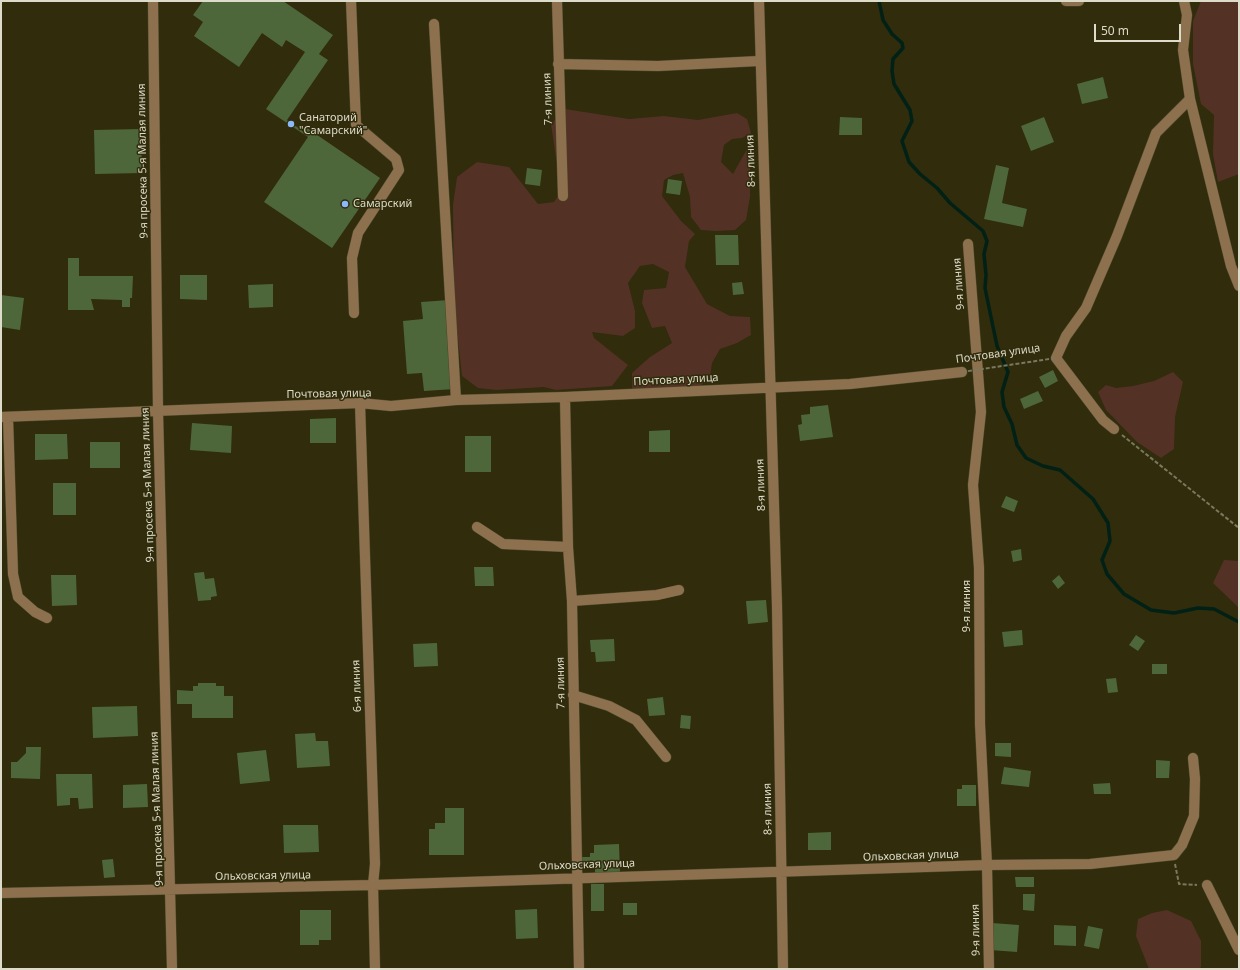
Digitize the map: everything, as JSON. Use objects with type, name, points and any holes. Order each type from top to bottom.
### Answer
[{"type":"street","name":"9-я просека 5-я Малая линия","points":[[153,1],[158,411],[172,969]]},
{"type":"street","points":[[351,1],[356,126],[396,159],[399,170],[358,233],[352,258],[354,313]]},
{"type":"street","name":"7-я линия","points":[[556,1],[563,196]]},
{"type":"street","name":"8-я линия","points":[[758,1],[777,606],[783,969]]},
{"type":"street","points":[[1066,1],[1079,1]]},
{"type":"street","points":[[1184,1],[1187,15],[1183,50],[1190,99],[1231,266],[1239,286]]},
{"type":"street","points":[[434,24],[456,400]]},
{"type":"street","points":[[558,64],[658,66],[760,62]]},
{"type":"street","name":"Почтовая улица","points":[[1056,358],[1066,336],[1089,301],[1117,236],[1156,133],[1190,99]]},
{"type":"street","name":"9-я линия","points":[[968,244],[981,412],[973,485],[979,568],[980,724],[987,865],[989,969]]},
{"type":"street","points":[[1056,358],[1103,420],[1114,429]]},
{"type":"street","name":"Почтовая улица","points":[[5,417],[360,403],[391,406],[456,400],[564,397],[850,384],[962,372]]},
{"type":"street","name":"7-я линия","points":[[564,397],[568,547],[572,601],[576,877],[579,969]]},
{"type":"street","name":"6-я линия","points":[[360,403],[375,864],[373,885],[375,969]]},
{"type":"street","points":[[5,417],[14,580],[18,597],[35,612],[46,618]]},
{"type":"street","points":[[477,527],[503,544],[568,547]]},
{"type":"street","points":[[572,601],[657,595],[679,590]]},
{"type":"street","points":[[573,695],[609,706],[636,720],[666,757]]},
{"type":"street","points":[[1174,855],[1182,845],[1194,816],[1195,779],[1193,758]]},
{"type":"street","name":"Ольховская улица","points":[[1,893],[373,885],[576,877],[987,865],[1090,864],[1174,855]]},
{"type":"street","points":[[1205,885],[1239,950]]},
{"type":"path","name":"Почтовая улица","points":[[962,372],[1056,358]]},
{"type":"path","points":[[1114,429],[1239,528]]},
{"type":"path","points":[[1174,855],[1179,884],[1205,885]]},
{"type":"shaded area","points":[[1201,1],[1239,1],[1239,174],[1218,182],[1213,154],[1214,115],[1201,104],[1193,64],[1193,21]]},
{"type":"shaded area","points":[[565,109],[629,119],[664,116],[698,120],[737,113],[747,119],[751,133],[742,138],[732,139],[724,145],[721,162],[733,174],[747,149],[750,164],[750,197],[746,220],[735,230],[701,230],[691,217],[690,197],[683,173],[673,175],[664,180],[662,196],[681,221],[695,234],[689,241],[685,267],[707,304],[730,316],[750,317],[751,335],[737,343],[720,349],[712,363],[710,378],[697,388],[632,390],[632,373],[650,357],[672,343],[665,326],[652,328],[642,303],[644,290],[666,288],[669,272],[653,264],[640,266],[628,283],[635,311],[635,328],[623,336],[592,332],[594,338],[628,365],[612,386],[556,390],[544,387],[496,390],[478,388],[462,376],[454,303],[453,205],[457,177],[477,162],[509,167],[538,204],[554,202],[565,186],[556,158],[551,124]]},
{"type":"shaded area","points":[[1173,372],[1183,382],[1175,417],[1174,449],[1161,458],[1137,442],[1106,410],[1098,392],[1106,385],[1116,388],[1133,386],[1154,381]]},
{"type":"shaded area","points":[[1224,560],[1239,561],[1239,608],[1213,583]]},
{"type":"shaded area","points":[[1167,910],[1191,921],[1201,941],[1201,967],[1199,969],[1149,969],[1136,936],[1138,919],[1152,913]]},
{"type":"building","name":"Санаторий \"Самарский\"","points":[[203,1],[283,1],[333,35],[319,54],[328,60],[287,120],[304,132],[307,128],[380,178],[332,248],[264,202],[308,137],[266,109],[305,52],[286,40],[282,47],[262,33],[239,67],[194,36],[203,22],[193,15]]},
{"type":"building","points":[[1103,77],[1108,98],[1082,104],[1077,84]]},
{"type":"building","points":[[840,117],[862,118],[862,135],[839,135]]},
{"type":"building","points":[[1044,117],[1054,142],[1031,151],[1021,126]]},
{"type":"building","points":[[141,129],[142,173],[95,174],[94,130]]},
{"type":"building","points":[[996,165],[1009,168],[1002,203],[1027,209],[1023,227],[984,219]]},
{"type":"building","points":[[527,168],[542,170],[540,186],[525,184]]},
{"type":"building","points":[[668,179],[682,181],[680,195],[666,193]]},
{"type":"building","points":[[715,235],[738,235],[739,265],[716,265]]},
{"type":"building","points":[[68,258],[79,258],[79,276],[133,276],[130,307],[122,307],[122,300],[91,299],[94,310],[68,310]]},
{"type":"building","points":[[180,275],[207,275],[207,300],[180,299]]},
{"type":"building","points":[[742,282],[744,294],[733,295],[732,283]]},
{"type":"building","points":[[273,284],[273,307],[249,308],[248,285]]},
{"type":"building","points":[[1,295],[24,298],[20,330],[1,327]]},
{"type":"building","points":[[449,300],[455,389],[424,391],[422,373],[407,374],[403,321],[423,319],[421,302]]},
{"type":"building","points":[[1053,370],[1058,381],[1045,388],[1039,377]]},
{"type":"building","points":[[1038,391],[1043,401],[1024,409],[1020,399]]},
{"type":"building","points":[[828,405],[833,437],[800,441],[798,425],[802,424],[801,415],[810,414],[810,407]]},
{"type":"building","points":[[336,418],[336,443],[310,443],[310,419]]},
{"type":"building","points":[[192,423],[232,426],[231,453],[190,450]]},
{"type":"building","points":[[670,430],[670,452],[649,452],[649,431]]},
{"type":"building","points":[[35,434],[67,434],[68,459],[35,460]]},
{"type":"building","points":[[465,436],[491,436],[491,472],[465,472]]},
{"type":"building","points":[[90,442],[120,442],[120,468],[90,468]]},
{"type":"building","points":[[53,483],[76,483],[76,515],[53,515]]},
{"type":"building","points":[[1006,496],[1018,501],[1014,512],[1001,507]]},
{"type":"building","points":[[1021,549],[1022,560],[1013,562],[1011,551]]},
{"type":"building","points":[[474,567],[493,567],[494,586],[475,586]]},
{"type":"building","points":[[204,572],[205,579],[214,578],[217,596],[211,597],[211,600],[198,601],[194,573]]},
{"type":"building","points":[[51,575],[76,575],[77,605],[52,606]]},
{"type":"building","points":[[1059,575],[1065,583],[1058,589],[1052,581]]},
{"type":"building","points":[[766,600],[768,622],[748,624],[746,601]]},
{"type":"building","points":[[1022,630],[1023,645],[1004,647],[1002,632]]},
{"type":"building","points":[[1136,635],[1145,641],[1138,651],[1129,645]]},
{"type":"building","points":[[614,639],[615,661],[596,662],[595,652],[591,652],[590,640]]},
{"type":"building","points":[[437,643],[438,666],[414,667],[413,644]]},
{"type":"building","points":[[1152,664],[1167,664],[1167,674],[1152,674]]},
{"type":"building","points":[[1116,678],[1118,692],[1108,693],[1106,679]]},
{"type":"building","points":[[198,683],[216,683],[216,686],[224,686],[224,696],[233,696],[233,718],[192,718],[192,704],[177,704],[177,690],[193,691],[193,686],[198,686]]},
{"type":"building","points":[[663,697],[665,715],[649,716],[647,699]]},
{"type":"building","points":[[137,706],[138,736],[93,738],[92,707]]},
{"type":"building","points":[[681,715],[691,716],[690,729],[680,728]]},
{"type":"building","points":[[315,733],[316,741],[328,741],[330,766],[297,768],[295,734]]},
{"type":"building","points":[[995,743],[1011,743],[1011,757],[995,756]]},
{"type":"building","points":[[26,747],[41,747],[40,779],[11,778],[11,762],[17,762],[26,753]]},
{"type":"building","points":[[266,750],[270,781],[240,784],[237,753]]},
{"type":"building","points":[[1156,760],[1170,761],[1169,778],[1156,778]]},
{"type":"building","points":[[1004,767],[1031,771],[1029,787],[1001,784]]},
{"type":"building","points":[[56,774],[92,774],[93,808],[79,809],[78,798],[70,798],[70,805],[57,806]]},
{"type":"building","points":[[1110,783],[1111,794],[1094,794],[1093,784]]},
{"type":"building","points":[[147,784],[148,807],[123,808],[123,785]]},
{"type":"building","points":[[962,785],[976,785],[976,806],[957,806],[957,789],[962,789]]},
{"type":"building","points":[[445,808],[464,808],[464,855],[429,855],[429,829],[435,829],[435,823],[445,823]]},
{"type":"building","points":[[283,825],[318,825],[319,852],[284,853]]},
{"type":"building","points":[[831,832],[831,850],[808,850],[808,833]]},
{"type":"building","points":[[619,844],[620,873],[595,873],[595,866],[582,867],[581,857],[590,857],[590,853],[594,853],[594,845]]},
{"type":"building","points":[[113,859],[115,877],[104,878],[102,860]]},
{"type":"building","points":[[1015,877],[1034,877],[1034,887],[1016,887]]},
{"type":"building","points":[[591,884],[604,884],[604,911],[591,911]]},
{"type":"building","points":[[1023,894],[1035,894],[1034,911],[1023,910]]},
{"type":"building","points":[[623,903],[637,903],[637,915],[623,915]]},
{"type":"building","points":[[537,909],[538,938],[516,939],[515,910]]},
{"type":"building","points":[[300,910],[331,910],[331,940],[319,940],[319,945],[300,945]]},
{"type":"building","points":[[992,923],[1019,925],[1017,952],[990,950]]},
{"type":"building","points":[[1054,925],[1076,926],[1076,946],[1054,945]]},
{"type":"building","points":[[1088,926],[1103,929],[1099,949],[1084,946]]},
{"type":"waterway","points":[[879,1],[883,20],[892,34],[902,43],[903,48],[893,59],[892,71],[894,84],[910,110],[912,121],[902,141],[909,162],[920,174],[937,188],[950,203],[983,231],[987,241],[984,254],[986,275],[985,288],[997,346],[1008,372],[1002,392],[1004,407],[1012,424],[1017,445],[1026,458],[1043,466],[1060,470],[1093,499],[1108,523],[1110,541],[1102,560],[1107,574],[1124,594],[1151,610],[1174,613],[1198,608],[1214,609],[1239,622]]},
{"type":"place","name":"Санаторий \"Самарский\"","points":[[291,124]]},
{"type":"place","name":"Самарский","points":[[345,204]]}]
